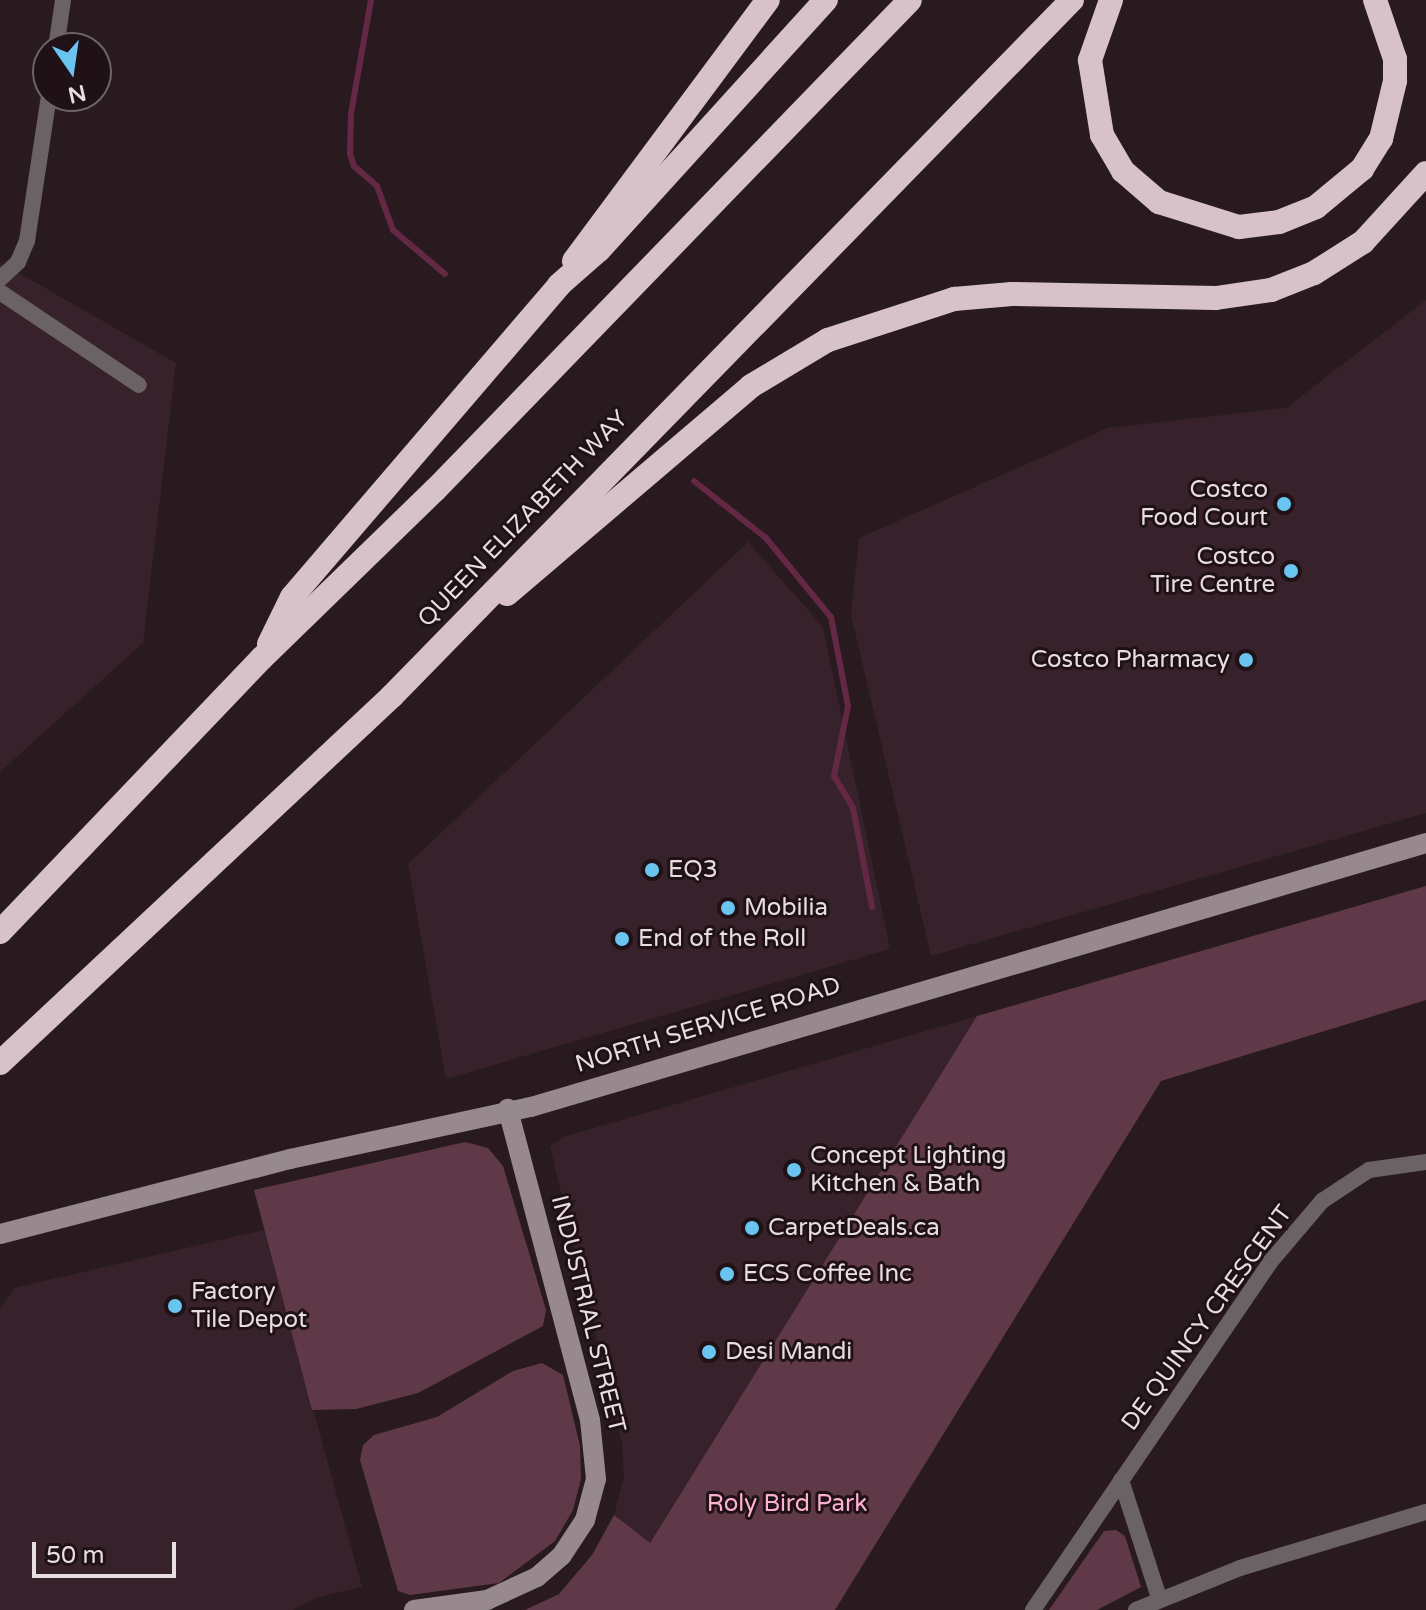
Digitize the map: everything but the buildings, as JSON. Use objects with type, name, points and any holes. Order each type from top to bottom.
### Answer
[{"type":"highway","points":[[559,285],[587,240],[768,0]]},
{"type":"highway","points":[[261,659],[292,597],[559,285],[599,250],[826,0]]},
{"type":"highway","points":[[0,932],[261,659],[435,490],[910,0]]},
{"type":"highway","name":"QUEEN ELIZABETH WAY","points":[[0,1063],[392,696],[1072,0]]},
{"type":"highway","points":[[1111,0],[1090,60],[1102,135],[1123,171],[1159,202],[1239,227],[1279,222],[1316,207],[1362,169],[1381,139],[1395,81],[1395,59],[1375,0]]},
{"type":"highway","points":[[392,696],[751,386],[828,340],[954,299],[1012,294],[1216,298],[1271,290],[1314,273],[1363,242],[1426,173]]},
{"type":"street","points":[[58,32],[63,0]]},
{"type":"street","points":[[0,279],[18,262],[27,241],[47,112]]},
{"type":"street","points":[[0,292],[139,385]]},
{"type":"street","name":"NORTH SERVICE ROAD","points":[[0,1234],[508,1109],[531,1107],[1426,843]]},
{"type":"street","name":"INDUSTRIAL STREET","points":[[414,1610],[487,1600],[537,1577],[562,1555],[585,1520],[596,1479],[590,1420],[508,1109]]},
{"type":"street","name":"DE QUINCY CRESCENT","points":[[1033,1610],[1271,1261],[1322,1201],[1369,1170],[1426,1162]]},
{"type":"street","points":[[1121,1480],[1159,1598]]},
{"type":"street","points":[[1136,1610],[1159,1598],[1426,1512]]},
{"type":"shaded area","points":[[0,262],[176,363],[143,643],[0,772]]},
{"type":"shaded area","points":[[1426,300],[1426,813],[931,956],[851,615],[859,538],[1108,428],[1286,408]]},
{"type":"shaded area","points":[[748,542],[823,627],[890,949],[446,1079],[408,864]]},
{"type":"shaded area","points":[[977,1016],[649,1544],[614,1515],[624,1476],[622,1443],[550,1147],[563,1137]]},
{"type":"shaded area","points":[[264,1230],[362,1587],[318,1597],[293,1610],[0,1610],[0,1309],[14,1288]]},
{"type":"green space","name":"Roly Bird Park","points":[[1426,886],[1426,1000],[1161,1081],[835,1610],[525,1610],[559,1594],[592,1555],[614,1515],[650,1543],[977,1016]]},
{"type":"green space","points":[[465,1142],[488,1148],[503,1166],[546,1310],[543,1326],[418,1393],[356,1409],[312,1410],[254,1190]]},
{"type":"green space","points":[[542,1363],[563,1375],[580,1446],[581,1479],[573,1510],[555,1541],[499,1583],[410,1595],[398,1591],[360,1460],[363,1445],[374,1435],[437,1417],[513,1371]]},
{"type":"green space","points":[[1116,1530],[1125,1536],[1141,1587],[1097,1610],[1049,1610],[1104,1531]]},
{"type":"waterway","points":[[371,0],[351,114],[350,154],[354,166],[377,186],[393,230],[445,274]]},
{"type":"waterway","points":[[694,481],[766,538],[831,617],[848,706],[834,776],[853,808],[872,907]]},
{"type":"place","name":"Costco Food Court","points":[[1284,504]]},
{"type":"place","name":"Costco Tire Centre","points":[[1291,571]]},
{"type":"place","name":"Costco Pharmacy","points":[[1246,660]]},
{"type":"place","name":"EQ3","points":[[652,870]]},
{"type":"place","name":"Mobilia","points":[[728,908]]},
{"type":"place","name":"End of the Roll","points":[[622,939]]},
{"type":"place","name":"Concept Lighting Kitchen & Bath","points":[[794,1170]]},
{"type":"place","name":"CarpetDeals.ca","points":[[752,1228]]},
{"type":"place","name":"ECS Coffee Inc","points":[[727,1274]]},
{"type":"place","name":"Factory Tile Depot","points":[[175,1306]]},
{"type":"place","name":"Desi Mandi","points":[[709,1352]]}]
